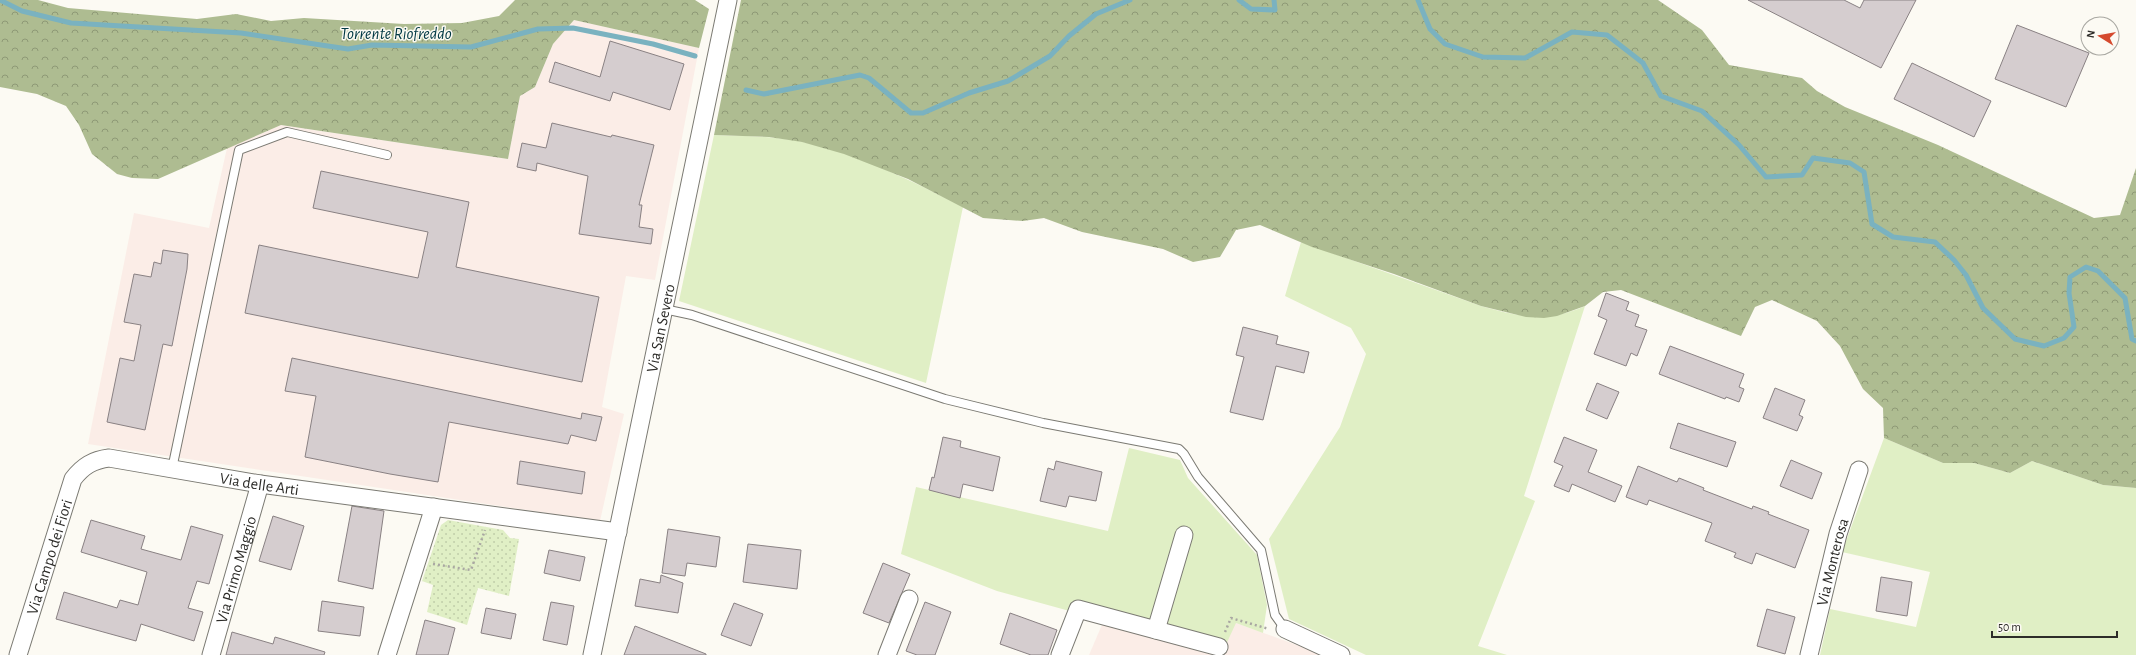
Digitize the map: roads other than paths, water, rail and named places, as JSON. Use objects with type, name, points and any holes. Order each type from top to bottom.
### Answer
[{"type":"street","name":"Via San Severo","points":[[592,655],[728,0]]},
{"type":"street","name":"Via delle Arti","points":[[88,464],[99,459],[109,458],[260,484],[618,532]]},
{"type":"street","name":"Via Campo dei Fiori","points":[[18,655],[73,479],[88,464]]},
{"type":"street","name":"Via Monterosa","points":[[1809,655],[1838,534],[1859,470]]},
{"type":"street","name":"Via Primo Maggio","points":[[211,655],[260,484]]},
{"type":"street","points":[[387,655],[434,507]]},
{"type":"street","points":[[1156,630],[1184,535]]},
{"type":"street","points":[[887,655],[909,600]]},
{"type":"street","points":[[1060,655],[1078,609],[1219,647]]},
{"type":"street","points":[[1285,628],[1341,655]]},
{"type":"lane","points":[[172,469],[239,150],[287,132],[387,155]]},
{"type":"lane","points":[[664,309],[699,318],[945,399],[1043,423],[1179,449],[1184,454],[1198,477],[1261,550],[1275,615],[1285,628]]},
{"type":"waterway","name":"Torrente Riofreddo","points":[[0,0],[22,11],[71,23],[241,33],[348,49],[372,45],[471,47],[538,29],[573,28],[653,44],[695,56]]},
{"type":"waterway","name":"Torrente Riofreddo","points":[[746,90],[764,94],[860,75],[869,78],[911,113],[923,113],[969,93],[1008,81],[1050,56],[1069,36],[1096,14],[1130,0]]},
{"type":"waterway","name":"Torrente Riofreddo","points":[[1239,0],[1251,9],[1275,10],[1274,0]]},
{"type":"waterway","name":"Torrente Riofreddo","points":[[1418,0],[1430,29],[1445,44],[1483,57],[1525,58],[1572,32],[1607,35],[1643,63],[1661,96],[1702,111],[1739,145],[1766,177],[1802,175],[1813,158],[1850,163],[1864,172],[1872,224],[1893,237],[1935,242],[1954,260],[1966,275],[1983,308],[2015,339],[2044,346],[2064,338],[2074,327],[2069,293],[2070,277],[2086,267],[2098,271],[2125,298],[2132,339],[2136,341]]}]
